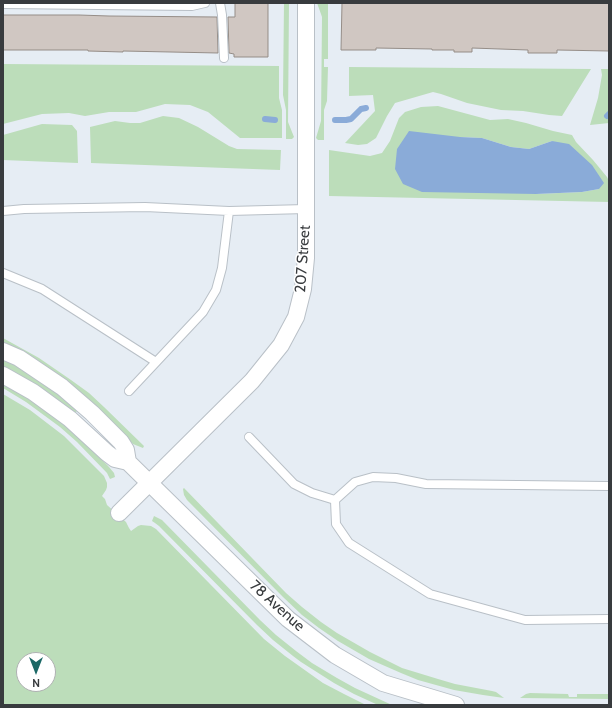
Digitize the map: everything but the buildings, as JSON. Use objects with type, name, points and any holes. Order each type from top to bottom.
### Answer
[{"type":"street","name":"207 Street","points":[[119,513],[252,381],[281,345],[296,317],[303,288],[306,258],[306,3]]},
{"type":"street","name":"78 Avenue","points":[[3,352],[19,358],[62,387],[86,408],[121,442],[126,450],[128,462]]},
{"type":"street","name":"78 Avenue","points":[[3,375],[33,392],[70,419],[107,454],[115,459],[128,462],[288,619],[335,655],[383,683],[456,705]]},
{"type":"lane","points":[[3,4],[192,6],[205,3]]},
{"type":"lane","points":[[220,3],[224,58]]},
{"type":"lane","points":[[3,210],[24,208],[145,207],[229,211],[306,209]]},
{"type":"lane","points":[[129,391],[203,312],[216,290],[222,268],[229,211]]},
{"type":"lane","points":[[3,273],[42,289],[156,362]]},
{"type":"lane","points":[[249,437],[294,484],[312,493],[335,500]]},
{"type":"lane","points":[[335,500],[355,482],[373,477],[396,478],[426,484],[609,486]]},
{"type":"lane","points":[[335,500],[336,524],[350,543],[430,594],[525,620],[609,619]]},
{"type":"green space","points":[[284,3],[289,3],[288,122],[294,137],[292,139],[286,139],[286,110],[283,95]]},
{"type":"green space","points":[[317,3],[328,3],[328,59],[324,59],[324,67],[328,67],[327,101],[324,110],[324,140],[318,140],[316,138],[321,121],[322,17]]},
{"type":"green space","points":[[3,64],[279,66],[279,98],[282,110],[282,138],[240,138],[208,112],[190,105],[165,104],[136,112],[109,112],[85,116],[69,113],[42,114],[3,124]]},
{"type":"green space","points":[[349,67],[591,69],[562,116],[501,110],[467,103],[433,92],[395,103],[376,138],[367,144],[358,145],[345,143],[375,111],[373,95],[349,96]]},
{"type":"green space","points":[[601,69],[609,69],[609,123],[590,125],[598,98],[602,75]]},
{"type":"green space","points":[[438,106],[490,120],[508,119],[572,135],[576,142],[607,177],[609,181],[609,202],[329,196],[329,150],[370,156],[382,153],[390,141],[399,118],[405,112],[421,107]],"holes":[[[460,137],[482,138],[511,147],[529,149],[552,141],[599,189],[582,192],[536,194]]]},
{"type":"green space","points":[[163,116],[179,118],[237,149],[281,150],[280,170],[91,163],[90,127],[115,121],[140,123]]},
{"type":"green space","points":[[42,124],[72,125],[77,131],[78,163],[3,160],[3,135]]},
{"type":"green space","points":[[3,338],[39,358],[89,393],[144,446],[143,448],[133,444],[101,412],[3,345]]},
{"type":"green space","points":[[3,360],[23,369],[62,397],[77,411],[75,413],[27,380],[3,367]]},
{"type":"green space","points":[[3,381],[60,419],[109,467],[114,473],[115,477],[110,479],[107,473],[60,427],[26,402],[3,388]]},
{"type":"green space","points":[[3,394],[30,410],[64,436],[104,476],[107,487],[102,496],[107,505],[126,522],[131,531],[141,525],[151,526],[156,529],[264,639],[323,683],[366,705],[3,705]]},
{"type":"green space","points":[[184,488],[286,593],[321,622],[337,633],[402,668],[455,684],[496,692],[504,698],[454,690],[418,680],[369,659],[338,641],[302,615],[283,597],[187,500],[184,495]]},
{"type":"green space","points":[[154,516],[162,520],[260,620],[296,651],[312,663],[337,678],[392,705],[378,705],[354,694],[334,683],[293,656],[257,625],[159,526],[152,521]]},
{"type":"green space","points":[[530,693],[568,694],[569,697],[577,697],[577,694],[609,694],[609,699],[520,698]]},
{"type":"water","points":[[409,131],[482,138],[511,147],[529,149],[552,141],[569,144],[592,165],[604,183],[599,189],[582,192],[536,194],[422,192],[403,184],[395,169],[397,149]]},
{"type":"waterway","points":[[335,120],[351,119],[361,109],[366,108]]},
{"type":"waterway","points":[[265,119],[275,120]]}]
